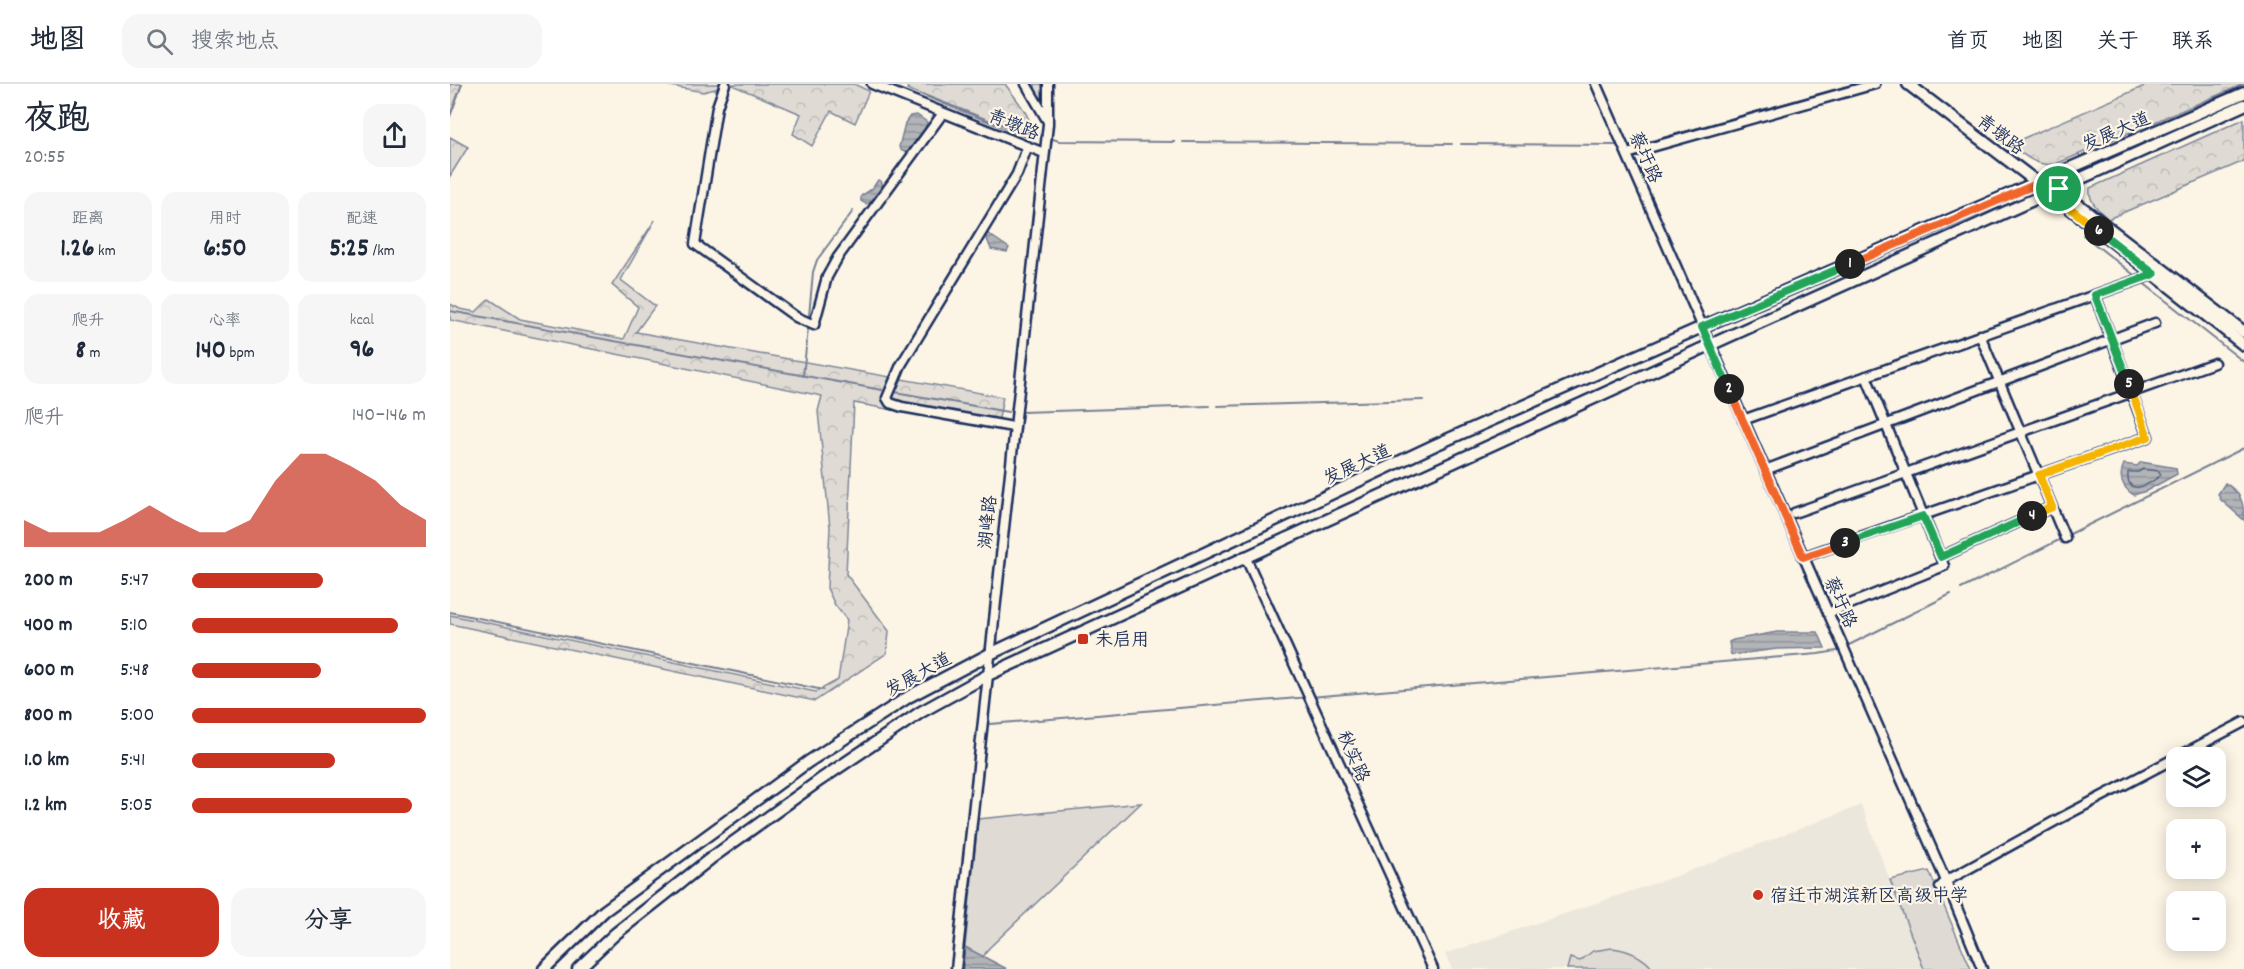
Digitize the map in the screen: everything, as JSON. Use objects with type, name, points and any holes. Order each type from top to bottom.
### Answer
[{"type":"main road","name":"青墩路","points":[[1908,84],[2042,181]]},
{"type":"main road","name":"青墩路","points":[[1920,84],[2055,191],[2244,332]]},
{"type":"main road","name":"发展大道","points":[[544,969],[604,911],[808,762],[910,696],[990,654],[1435,445],[2244,93]]},
{"type":"main road","name":"发展大道","points":[[578,969],[615,934],[710,859],[820,780],[921,712],[988,675],[1245,556],[2244,105]]},
{"type":"main road","name":"青墩路","points":[[2055,191],[2144,278],[2244,345]]},
{"type":"street","points":[[725,84],[717,107],[695,244],[796,317],[814,325],[827,277],[838,257],[943,113]]},
{"type":"street","name":"青墩路","points":[[872,84],[1044,153]]},
{"type":"street","points":[[1026,84],[1045,114],[1048,123]]},
{"type":"street","name":"湖峰路","points":[[956,969],[1013,427],[1048,123],[1048,84]]},
{"type":"street","name":"蔡圩路","points":[[1596,84],[1982,969]]},
{"type":"street","points":[[1627,154],[1875,84]]},
{"type":"street","points":[[1013,427],[902,407],[890,403],[886,398],[901,364],[1017,174],[1027,148]]},
{"type":"street","points":[[1743,420],[2144,278]]},
{"type":"street","points":[[1803,557],[2148,437],[2095,295]]},
{"type":"street","points":[[1765,470],[2155,322]]},
{"type":"street","points":[[1980,335],[2065,538]]},
{"type":"street","points":[[1794,513],[2214,363]]},
{"type":"street","points":[[1828,613],[1944,566],[1866,376]]},
{"type":"street","points":[[1941,557],[2052,507]]},
{"type":"street","name":"秋实路","points":[[1245,556],[1433,969]]},
{"type":"street","points":[[1943,884],[2057,819],[2244,722]]},
{"type":"shaded area","name":"宿迁市湖滨新区高级中学","points":[[1861,805],[1924,969],[1452,969],[1445,954],[1676,876]]},
{"type":"green space","points":[[450,84],[462,84],[450,117]]},
{"type":"green space","points":[[660,84],[854,84],[869,91],[855,123],[831,111],[812,146],[793,134],[801,114],[732,85],[703,92]]},
{"type":"green space","points":[[909,84],[1005,84],[1028,117],[1033,140],[907,89]]},
{"type":"green space","points":[[1035,84],[1046,84],[1046,109],[1035,91]]},
{"type":"green space","points":[[2149,84],[2244,84],[2056,164],[2037,162],[2010,144]]},
{"type":"green space","points":[[2244,119],[2244,161],[2108,219],[2092,202],[2090,188]]},
{"type":"green space","points":[[450,137],[468,147],[450,176]]},
{"type":"green space","points":[[655,220],[621,280],[655,306],[636,332],[1003,397],[997,429],[854,403],[846,574],[889,631],[887,653],[815,701],[450,624],[450,615],[816,692],[838,680],[847,620],[835,605],[827,588],[830,527],[818,411],[822,396],[450,320],[450,304],[460,309],[476,312],[489,299],[520,319],[624,339],[638,307],[612,285]]},
{"type":"green space","points":[[1141,803],[989,948],[983,957],[965,947],[978,819]]},
{"type":"green space","points":[[1929,871],[1971,969],[1924,969],[1890,880]]},
{"type":"green space","points":[[1612,948],[1634,954],[1653,969],[1567,969],[1570,958],[1580,961],[1593,951]]},
{"type":"water","points":[[917,115],[927,122],[925,129],[908,152],[902,151],[899,147],[905,123],[910,116]]},
{"type":"water","points":[[878,180],[883,185],[871,202],[866,204],[861,201],[861,196],[872,189]]},
{"type":"water","points":[[987,233],[1009,248],[1007,252],[991,249],[985,234]]},
{"type":"water","points":[[2141,462],[2176,468],[2177,474],[2134,495],[2124,485],[2121,477],[2122,468],[2124,464],[2137,466]]},
{"type":"water","points":[[2225,483],[2235,490],[2240,498],[2244,520],[2221,500],[2218,494]]},
{"type":"water","points":[[1777,632],[1818,632],[1825,648],[1777,649],[1731,655],[1729,642],[1733,640]]},
{"type":"water","points":[[965,947],[1007,969],[963,969]]},
{"type":"waterway","points":[[450,116],[462,84]]},
{"type":"waterway","points":[[1630,145],[1641,144],[1855,84]]},
{"type":"waterway","points":[[924,95],[993,122],[1039,135]]},
{"type":"waterway","points":[[1053,139],[1059,141],[1175,142]]},
{"type":"waterway","points":[[1183,142],[1452,144]]},
{"type":"waterway","points":[[1461,144],[1616,145]]},
{"type":"waterway","points":[[809,316],[813,272],[817,260],[853,211]]},
{"type":"waterway","points":[[2083,235],[2138,278]]},
{"type":"waterway","points":[[2142,282],[2244,362]]},
{"type":"waterway","points":[[450,311],[882,390]]},
{"type":"waterway","points":[[803,376],[808,329]]},
{"type":"waterway","points":[[895,392],[1008,412]]},
{"type":"waterway","points":[[1217,406],[1423,400]]},
{"type":"waterway","points":[[1022,412],[1209,406]]},
{"type":"waterway","points":[[2070,534],[2244,448]]},
{"type":"waterway","points":[[1961,589],[2059,540]]},
{"type":"waterway","points":[[1849,645],[1951,594]]},
{"type":"waterway","points":[[450,612],[823,690]]},
{"type":"waterway","points":[[990,724],[1837,651]]},
{"type":"place","name":"未启用","points":[[1083,639]]},
{"type":"place","name":"宿迁市湖滨新区高级中学","points":[[1758,895]]},
{"type":"route","points":[[2046,180],[2059,189],[2050,192],[2154,274],[2095,295],[2148,437],[2039,475],[2052,507],[1941,557],[1923,516],[1803,557],[1702,327],[2046,180]]}]
